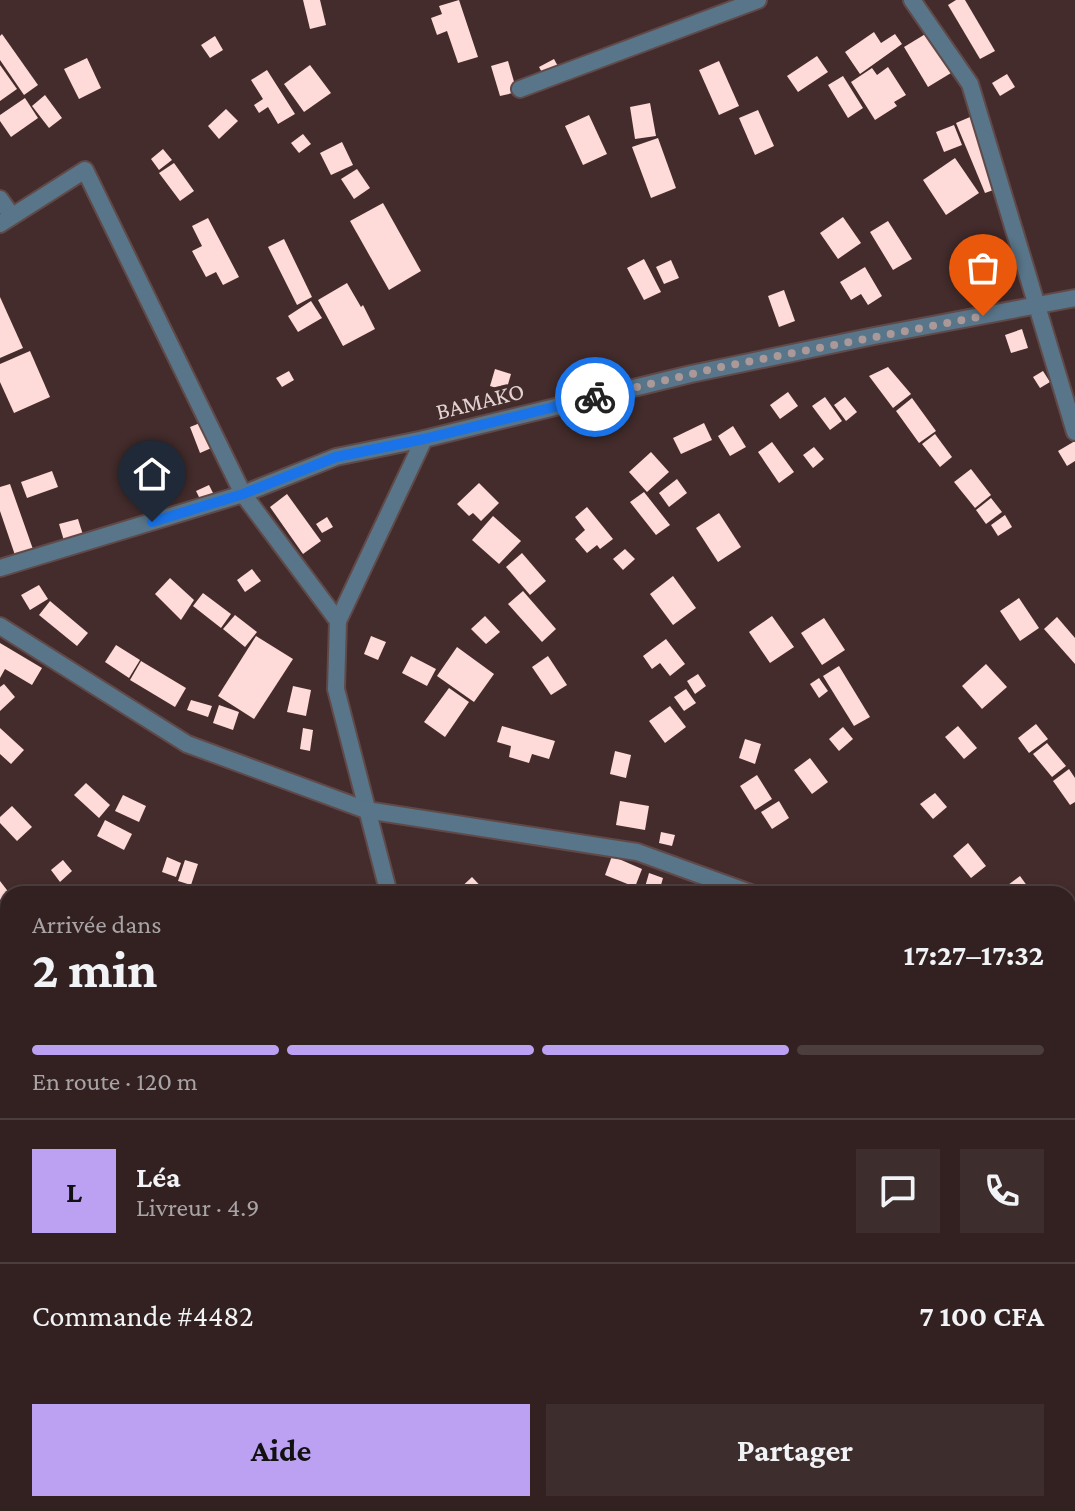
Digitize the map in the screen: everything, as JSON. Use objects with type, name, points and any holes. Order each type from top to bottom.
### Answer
[{"type":"street","points":[[520,89],[758,0]]},
{"type":"street","points":[[912,0],[970,84],[1075,432]]},
{"type":"street","points":[[0,199],[6,220],[85,170],[243,494],[338,621]]},
{"type":"street","name":"BAMAKO","points":[[0,568],[243,494],[336,457],[424,439],[691,374],[1075,298]]},
{"type":"street","points":[[387,886],[336,689],[338,621],[424,439]]},
{"type":"street","points":[[0,626],[187,744],[366,810],[637,852],[731,886]]},
{"type":"building","points":[[303,0],[320,0],[326,25],[310,29]]},
{"type":"building","points":[[459,0],[478,57],[458,63],[447,31],[437,35],[431,18],[442,14],[439,6]]},
{"type":"building","points":[[956,0],[965,0],[995,51],[980,59],[948,5]]},
{"type":"building","points":[[932,30],[956,70],[928,87],[904,47]]},
{"type":"building","points":[[874,32],[881,43],[895,34],[902,44],[860,74],[845,52]]},
{"type":"building","points":[[2,34],[38,85],[24,95],[0,60]]},
{"type":"building","points":[[215,36],[223,50],[210,58],[201,45]]},
{"type":"building","points":[[817,56],[828,72],[798,92],[787,76]]},
{"type":"building","points":[[87,58],[101,88],[79,99],[64,69]]},
{"type":"building","points":[[554,59],[560,70],[545,78],[539,67]]},
{"type":"building","points":[[508,61],[517,92],[500,96],[491,66]]},
{"type":"building","points":[[719,61],[739,106],[719,115],[699,70]]},
{"type":"building","points":[[0,65],[17,89],[0,101]]},
{"type":"building","points":[[310,65],[331,93],[304,112],[284,84]]},
{"type":"building","points":[[888,67],[906,95],[894,102],[897,106],[875,120],[851,82],[872,68],[877,75]]},
{"type":"building","points":[[267,70],[295,114],[278,124],[268,107],[259,113],[254,105],[263,99],[251,80]]},
{"type":"building","points":[[1007,74],[1015,87],[1000,96],[992,83]]},
{"type":"building","points":[[843,76],[863,108],[848,118],[828,85]]},
{"type":"building","points":[[45,95],[62,118],[49,128],[32,106]]},
{"type":"building","points":[[25,98],[38,118],[11,137],[0,121],[0,115]]},
{"type":"building","points":[[650,103],[656,136],[635,139],[630,107]]},
{"type":"building","points":[[226,109],[238,121],[219,139],[208,126]]},
{"type":"building","points":[[758,110],[774,146],[755,155],[739,118]]},
{"type":"building","points":[[589,115],[607,154],[583,165],[565,126]]},
{"type":"building","points":[[970,117],[999,188],[985,193],[956,123]]},
{"type":"building","points":[[954,125],[962,145],[944,152],[936,132]]},
{"type":"building","points":[[303,134],[311,144],[299,153],[291,143]]},
{"type":"building","points":[[658,138],[676,188],[651,198],[632,147]]},
{"type":"building","points":[[342,142],[353,165],[331,175],[320,153]]},
{"type":"building","points":[[163,149],[172,160],[159,170],[151,159]]},
{"type":"building","points":[[955,158],[979,193],[946,215],[923,180]]},
{"type":"building","points":[[174,163],[194,191],[180,201],[159,173]]},
{"type":"building","points":[[357,169],[370,188],[354,199],[341,179]]},
{"type":"building","points":[[383,203],[421,271],[389,290],[350,221]]},
{"type":"building","points":[[843,217],[861,243],[838,259],[820,233]]},
{"type":"building","points":[[208,218],[239,277],[223,285],[216,272],[206,277],[192,251],[202,246],[192,226]]},
{"type":"building","points":[[888,221],[912,259],[893,270],[870,232]]},
{"type":"building","points":[[284,239],[312,297],[297,305],[268,247]]},
{"type":"building","points":[[644,259],[661,292],[644,300],[627,268]]},
{"type":"building","points":[[671,260],[679,278],[664,284],[656,267]]},
{"type":"building","points":[[865,267],[882,296],[868,305],[861,294],[851,300],[840,282]]},
{"type":"building","points":[[347,283],[375,329],[343,346],[318,300]]},
{"type":"building","points":[[784,290],[795,321],[779,327],[768,296]]},
{"type":"building","points":[[0,297],[23,348],[0,358]]},
{"type":"building","points":[[311,301],[322,318],[298,332],[288,316]]},
{"type":"building","points":[[1022,329],[1028,348],[1011,353],[1005,335]]},
{"type":"building","points":[[30,351],[50,397],[14,413],[0,382],[0,364]]},
{"type":"building","points":[[888,367],[911,394],[893,408],[869,376]]},
{"type":"building","points":[[495,369],[511,374],[506,391],[490,386]]},
{"type":"building","points":[[289,371],[294,380],[282,387],[276,378]]},
{"type":"building","points":[[1043,371],[1050,382],[1040,388],[1033,377]]},
{"type":"building","points":[[788,392],[798,406],[780,419],[770,405]]},
{"type":"building","points":[[825,397],[842,421],[830,430],[812,406]]},
{"type":"building","points":[[845,397],[857,412],[846,421],[834,405]]},
{"type":"building","points":[[912,398],[936,431],[919,443],[896,411]]},
{"type":"building","points":[[205,421],[216,446],[200,453],[190,427]]},
{"type":"building","points":[[704,423],[712,440],[681,454],[673,438]]},
{"type":"building","points":[[733,426],[746,447],[730,456],[718,436]]},
{"type":"building","points":[[935,434],[952,457],[940,467],[922,444]]},
{"type":"building","points":[[1075,441],[1075,461],[1067,466],[1058,451]]},
{"type":"building","points":[[772,442],[794,472],[779,483],[758,452]]},
{"type":"building","points":[[814,447],[824,459],[813,468],[803,455]]},
{"type":"building","points":[[651,452],[669,472],[647,492],[629,472]]},
{"type":"building","points":[[971,469],[991,495],[975,508],[954,482]]},
{"type":"building","points":[[52,471],[58,487],[27,498],[21,482]]},
{"type":"building","points":[[677,479],[687,493],[669,507],[659,493]]},
{"type":"building","points":[[479,483],[499,503],[481,521],[473,513],[469,516],[457,504]]},
{"type":"building","points":[[10,484],[35,555],[17,561],[0,511],[0,487]]},
{"type":"building","points":[[209,485],[215,497],[202,503],[196,491]]},
{"type":"building","points":[[644,492],[670,525],[656,535],[630,502]]},
{"type":"building","points":[[287,494],[321,541],[303,554],[270,507]]},
{"type":"building","points":[[991,498],[1002,512],[986,524],[976,510]]},
{"type":"building","points":[[587,507],[613,539],[600,549],[597,545],[587,553],[575,539],[585,530],[575,517]]},
{"type":"building","points":[[719,513],[741,547],[718,562],[696,528]]},
{"type":"building","points":[[1005,515],[1012,527],[998,536],[991,525]]},
{"type":"building","points":[[493,516],[521,541],[499,564],[472,540]]},
{"type":"building","points":[[327,517],[333,527],[322,533],[316,524]]},
{"type":"building","points":[[78,519],[84,538],[65,544],[59,524]]},
{"type":"building","points":[[625,549],[635,559],[623,570],[613,559]]},
{"type":"building","points":[[522,553],[546,581],[530,595],[506,567]]},
{"type":"building","points":[[252,569],[261,581],[245,592],[237,580]]},
{"type":"building","points":[[673,576],[696,608],[673,625],[650,594]]},
{"type":"building","points":[[170,578],[194,600],[181,620],[155,594]]},
{"type":"building","points":[[39,585],[48,599],[30,610],[21,595]]},
{"type":"building","points":[[523,591],[556,629],[542,642],[508,604]]},
{"type":"building","points":[[203,593],[231,614],[221,628],[193,606]]},
{"type":"building","points":[[1019,598],[1039,628],[1020,641],[1000,611]]},
{"type":"building","points":[[50,601],[88,633],[77,646],[39,615]]},
{"type":"building","points":[[235,615],[257,632],[245,647],[223,629]]},
{"type":"building","points":[[485,616],[500,632],[486,644],[471,629]]},
{"type":"building","points":[[772,616],[794,647],[770,663],[749,632]]},
{"type":"building","points":[[1057,617],[1075,638],[1075,664],[1044,629]]},
{"type":"building","points":[[824,618],[845,650],[822,665],[801,633]]},
{"type":"building","points":[[256,636],[293,659],[254,719],[218,696]]},
{"type":"building","points":[[371,636],[386,642],[378,660],[364,654]]},
{"type":"building","points":[[666,639],[685,664],[670,676],[660,663],[652,669],[643,656]]},
{"type":"building","points":[[0,643],[42,668],[32,685],[5,669],[0,678]]},
{"type":"building","points":[[116,645],[140,660],[129,678],[105,662]]},
{"type":"building","points":[[457,647],[494,674],[474,702],[437,676]]},
{"type":"building","points":[[411,656],[436,669],[427,686],[402,673]]},
{"type":"building","points":[[548,656],[567,685],[551,695],[532,667]]},
{"type":"building","points":[[141,661],[186,688],[175,707],[130,680]]},
{"type":"building","points":[[986,664],[1007,687],[982,709],[962,686]]},
{"type":"building","points":[[839,666],[870,717],[854,726],[823,676]]},
{"type":"building","points":[[698,674],[706,686],[695,694],[687,681]]},
{"type":"building","points":[[819,678],[828,691],[819,698],[810,684]]},
{"type":"building","points":[[4,684],[15,697],[0,711],[0,687]]},
{"type":"building","points":[[293,686],[311,690],[306,716],[287,712]]},
{"type":"building","points":[[449,688],[469,702],[445,737],[424,722]]},
{"type":"building","points":[[686,689],[696,703],[684,711],[674,697]]},
{"type":"building","points":[[191,700],[212,706],[208,717],[187,710]]},
{"type":"building","points":[[219,705],[239,712],[233,730],[213,723]]},
{"type":"building","points":[[670,706],[686,727],[665,743],[649,721]]},
{"type":"building","points":[[1036,724],[1048,739],[1029,753],[1018,738]]},
{"type":"building","points":[[502,726],[555,741],[549,759],[532,754],[529,763],[509,757],[511,746],[497,742]]},
{"type":"building","points":[[958,726],[977,748],[964,759],[945,737]]},
{"type":"building","points":[[843,727],[853,739],[839,751],[829,739]]},
{"type":"building","points":[[0,728],[24,750],[11,764],[0,754]]},
{"type":"building","points":[[303,728],[313,730],[310,751],[300,749]]},
{"type":"building","points":[[745,739],[761,744],[755,764],[739,758]]},
{"type":"building","points":[[1047,743],[1066,766],[1052,777],[1033,754]]},
{"type":"building","points":[[615,751],[631,755],[626,778],[610,774]]},
{"type":"building","points":[[810,758],[828,782],[812,794],[794,770]]},
{"type":"building","points":[[1069,769],[1075,778],[1075,802],[1070,805],[1053,781]]},
{"type":"building","points":[[757,775],[772,799],[755,810],[740,786]]},
{"type":"building","points":[[86,783],[110,805],[99,818],[74,795]]},
{"type":"building","points":[[935,793],[947,807],[933,819],[920,804]]},
{"type":"building","points":[[123,795],[146,806],[139,822],[115,811]]},
{"type":"building","points":[[620,801],[649,806],[645,830],[616,825]]},
{"type":"building","points":[[779,801],[789,818],[772,829],[761,812]]},
{"type":"building","points":[[12,806],[32,827],[17,841],[0,823],[0,817]]},
{"type":"building","points":[[105,820],[132,834],[124,850],[97,836]]},
{"type":"building","points":[[661,832],[675,835],[672,846],[659,843]]},
{"type":"building","points":[[968,843],[986,866],[971,878],[953,856]]},
{"type":"building","points":[[612,856],[642,869],[635,886],[605,875]]},
{"type":"building","points":[[167,857],[181,863],[176,877],[162,872]]},
{"type":"building","points":[[63,860],[72,871],[60,882],[51,870]]},
{"type":"building","points":[[185,860],[198,864],[191,885],[178,881]]},
{"type":"building","points":[[649,873],[663,878],[661,886],[645,886]]},
{"type":"building","points":[[1020,876],[1027,886],[1007,886]]},
{"type":"building","points":[[472,877],[480,886],[462,886]]},
{"type":"way so far","points":[[595,397],[721,367],[983,316]]},
{"type":"route","points":[[152,522],[243,494],[336,457],[595,397]]}]
